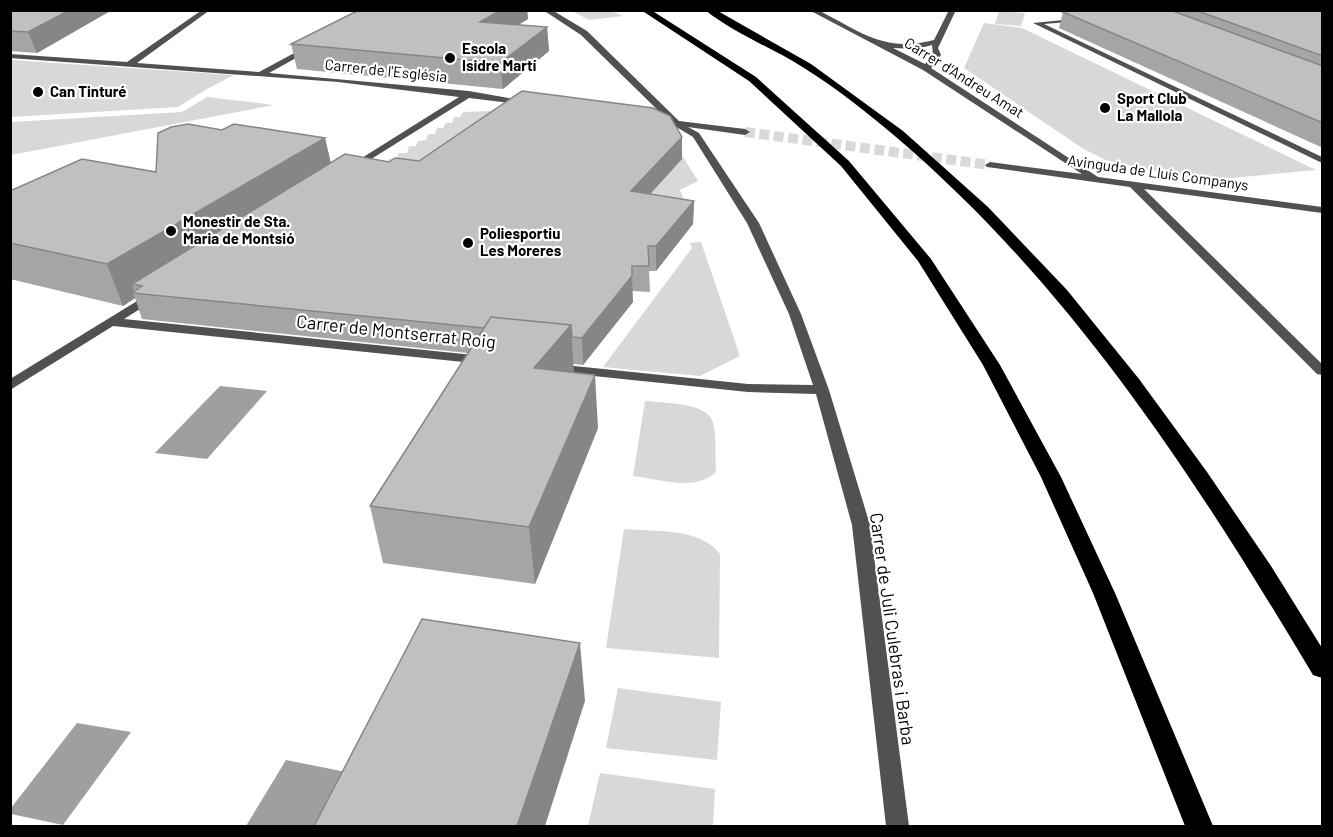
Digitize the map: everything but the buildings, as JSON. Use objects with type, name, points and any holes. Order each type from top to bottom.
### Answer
[{"type":"highway","points":[[645,10],[685,31],[774,97],[811,129],[897,222],[1011,396],[1082,540],[1199,826]]},
{"type":"highway","points":[[709,10],[745,28],[843,89],[887,123],[932,161],[995,221],[1057,287],[1133,383],[1194,471],[1323,668]]},
{"type":"street","points":[[130,64],[207,10]]},
{"type":"street","points":[[279,10],[298,10]]},
{"type":"street","name":"Carrer de Juli Culebras i Barba","points":[[546,10],[584,33],[676,123],[696,135],[753,224],[795,314],[822,390],[861,525],[898,826]]},
{"type":"street","name":"Carrer d'Andreu Amat","points":[[812,10],[926,68],[1097,180]]},
{"type":"street","points":[[926,68],[937,55],[935,45],[953,10]]},
{"type":"street","points":[[1094,17],[1036,23],[1323,160]]},
{"type":"street","points":[[262,74],[315,44]]},
{"type":"street","points":[[885,46],[935,45]]},
{"type":"street","points":[[906,57],[935,45]]},
{"type":"street","name":"Carrer de l'Església","points":[[10,56],[262,74],[469,94]]},
{"type":"street","points":[[469,94],[542,104]]},
{"type":"street","name":"Carrer de l'Església","points":[[341,176],[469,94]]},
{"type":"street","points":[[654,120],[745,132]]},
{"type":"street","name":"Avinguda de Lluís Companys","points":[[990,165],[1323,210]]},
{"type":"street","points":[[1134,185],[1323,371]]},
{"type":"street","points":[[10,386],[170,284]]},
{"type":"street","name":"Carrer de Montserrat Roig","points":[[110,322],[502,362]]},
{"type":"street","points":[[537,366],[748,388],[822,390]]},
{"type":"shaded area","points":[[572,11],[611,11],[623,16],[589,20]]},
{"type":"shaded area","points":[[999,11],[1025,13],[1021,26],[995,24]]},
{"type":"shaded area","name":"Sport Club La Mallola","points":[[984,23],[1022,28],[1316,170],[1200,181],[1106,160],[1082,148],[964,68]]},
{"type":"shaded area","points":[[11,60],[234,75],[178,107],[11,117]]},
{"type":"shaded area","points":[[207,97],[274,105],[11,155],[11,122],[182,112]]},
{"type":"shaded area","points":[[463,112],[495,112],[440,171],[386,165],[389,159],[396,159],[399,153],[407,153],[409,146],[416,146],[418,141],[426,140],[428,134],[435,134],[437,128],[443,128],[446,123],[452,123],[454,117],[460,117]]},
{"type":"shaded area","points":[[683,157],[698,181],[680,190],[692,219],[632,214]]},
{"type":"shaded area","points":[[701,242],[740,356],[700,376],[603,367],[692,248],[690,243]]},
{"type":"shaded area","points":[[220,386],[267,391],[207,459],[155,453]]},
{"type":"shaded area","points":[[645,401],[682,404],[708,414],[715,431],[716,472],[708,478],[688,483],[633,476]]},
{"type":"shaded area","points":[[624,529],[689,535],[711,545],[720,554],[719,658],[606,648]]},
{"type":"shaded area","points":[[618,688],[721,702],[717,760],[606,748]]},
{"type":"shaded area","points":[[77,723],[131,732],[63,825],[11,814],[11,808]]},
{"type":"shaded area","points":[[286,760],[346,772],[316,826],[246,826]]},
{"type":"shaded area","points":[[600,773],[715,789],[713,826],[588,826]]},
{"type":"tunnel","points":[[745,132],[990,165]]},
{"type":"place","name":"Escola Isidre Martí","points":[[450,58]]},
{"type":"place","name":"Can Tinturé","points":[[38,92]]},
{"type":"place","name":"Sport Club La Mallola","points":[[1105,108]]},
{"type":"place","name":"Monestir de Sta. Maria de Montsió","points":[[171,231]]},
{"type":"place","name":"Poliesportiu Les Moreres","points":[[468,243]]}]
